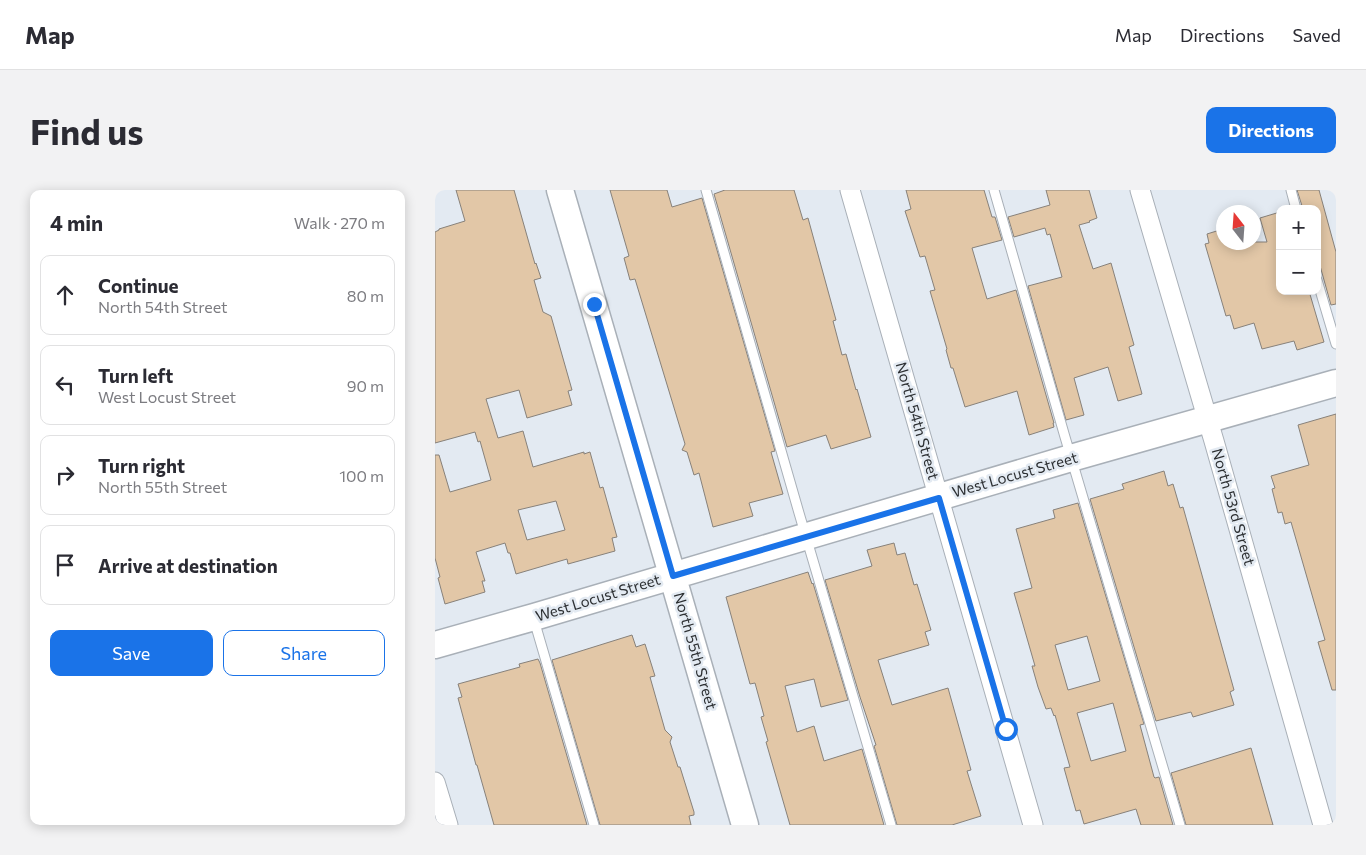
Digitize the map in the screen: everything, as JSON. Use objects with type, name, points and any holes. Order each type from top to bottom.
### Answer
[{"type":"street","name":"North 55th Street","points":[[560,190],[745,825]]},
{"type":"street","name":"North 54th Street","points":[[850,190],[1033,825]]},
{"type":"street","name":"North 53rd Street","points":[[1141,190],[1323,825]]},
{"type":"street","name":"West Locust Street","points":[[435,645],[1071,458],[1336,384]]},
{"type":"street","points":[[435,782],[448,825]]},
{"type":"lane","points":[[706,190],[891,825]]},
{"type":"lane","points":[[994,190],[1180,825]]},
{"type":"lane","points":[[1291,190],[1295,205]]},
{"type":"lane","points":[[1321,293],[1336,344]]},
{"type":"lane","points":[[534,617],[594,825]]},
{"type":"building","points":[[456,190],[514,190],[535,264],[541,278],[534,280],[543,312],[551,316],[572,390],[568,391],[572,405],[527,418],[519,390],[486,399],[498,438],[523,431],[533,467],[584,452],[584,454],[590,452],[600,488],[603,487],[617,537],[612,538],[615,551],[568,564],[567,559],[516,574],[505,543],[476,552],[485,581],[482,581],[485,592],[445,604],[435,558],[435,455],[439,455],[450,492],[491,480],[480,441],[478,442],[475,432],[435,443],[435,232],[465,221]],"holes":[[[556,501],[565,530],[527,540],[518,510]]]},
{"type":"building","points":[[610,190],[667,190],[672,207],[702,198],[775,451],[771,452],[783,494],[749,503],[753,516],[713,527],[699,473],[694,475],[687,452],[682,450],[685,444],[635,279],[630,280],[624,258],[629,256]]},
{"type":"building","points":[[725,190],[794,190],[803,220],[808,218],[836,320],[833,321],[842,355],[846,354],[871,437],[831,449],[826,435],[787,447],[714,194]]},
{"type":"building","points":[[906,190],[984,190],[992,217],[995,217],[1002,240],[972,248],[987,299],[1016,290],[1054,427],[1029,435],[1017,391],[965,407],[953,368],[951,368],[930,291],[935,290],[925,256],[920,257],[905,211],[911,209]]},
{"type":"building","points":[[1046,190],[1089,190],[1097,218],[1079,225],[1093,269],[1111,263],[1134,345],[1129,347],[1142,394],[1118,401],[1108,367],[1074,378],[1084,415],[1066,420],[1028,286],[1062,277],[1050,234],[1047,235],[1045,228],[1014,237],[1008,217],[1050,205]]},
{"type":"building","points":[[1297,190],[1319,190],[1336,252],[1336,304],[1331,305],[1321,269],[1321,205],[1302,205]]},
{"type":"building","points":[[1276,213],[1276,295],[1310,295],[1324,342],[1297,350],[1294,341],[1262,349],[1254,323],[1234,329],[1230,315],[1226,316],[1205,244],[1209,243],[1207,234],[1216,231],[1216,250],[1261,250],[1261,242],[1267,242],[1261,218]]},
{"type":"building","points":[[1336,414],[1336,690],[1332,690],[1318,642],[1325,640],[1291,522],[1285,524],[1282,512],[1278,513],[1272,489],[1275,488],[1271,476],[1309,465],[1298,425]]},
{"type":"building","points":[[1164,471],[1168,486],[1173,484],[1180,508],[1183,507],[1234,690],[1230,692],[1234,705],[1193,717],[1191,712],[1156,721],[1090,499],[1124,489],[1122,484]]},
{"type":"building","points":[[1078,503],[1144,724],[1140,725],[1154,777],[1159,777],[1173,825],[1141,825],[1136,809],[1084,824],[1080,810],[1076,811],[1064,768],[1070,767],[1055,715],[1051,708],[1046,709],[1038,687],[1032,666],[1035,666],[1014,593],[1032,588],[1016,529],[1055,518],[1053,510]],"holes":[[[1087,636],[1100,681],[1068,690],[1055,645]],[[1113,703],[1126,751],[1091,761],[1077,713]]]},
{"type":"building","points":[[894,543],[897,555],[905,553],[914,585],[917,584],[931,630],[925,632],[929,645],[878,660],[892,705],[948,688],[971,770],[967,771],[981,816],[952,825],[897,825],[874,746],[876,745],[825,580],[872,566],[867,550]]},
{"type":"building","points":[[808,572],[848,700],[821,707],[814,679],[785,686],[797,732],[814,726],[824,761],[862,749],[884,825],[790,825],[766,742],[768,741],[761,717],[764,716],[755,683],[750,684],[726,597]]},
{"type":"building","points":[[632,635],[636,647],[645,644],[655,676],[650,677],[665,730],[672,737],[670,742],[694,812],[694,815],[689,816],[691,825],[600,825],[552,660]]},
{"type":"building","points":[[538,659],[587,825],[494,825],[476,765],[458,698],[462,697],[458,684],[520,667],[519,664]]},
{"type":"building","points":[[1251,748],[1273,825],[1186,825],[1171,773]]},
{"type":"route","points":[[594,304],[673,576],[939,498],[1006,729]]}]
